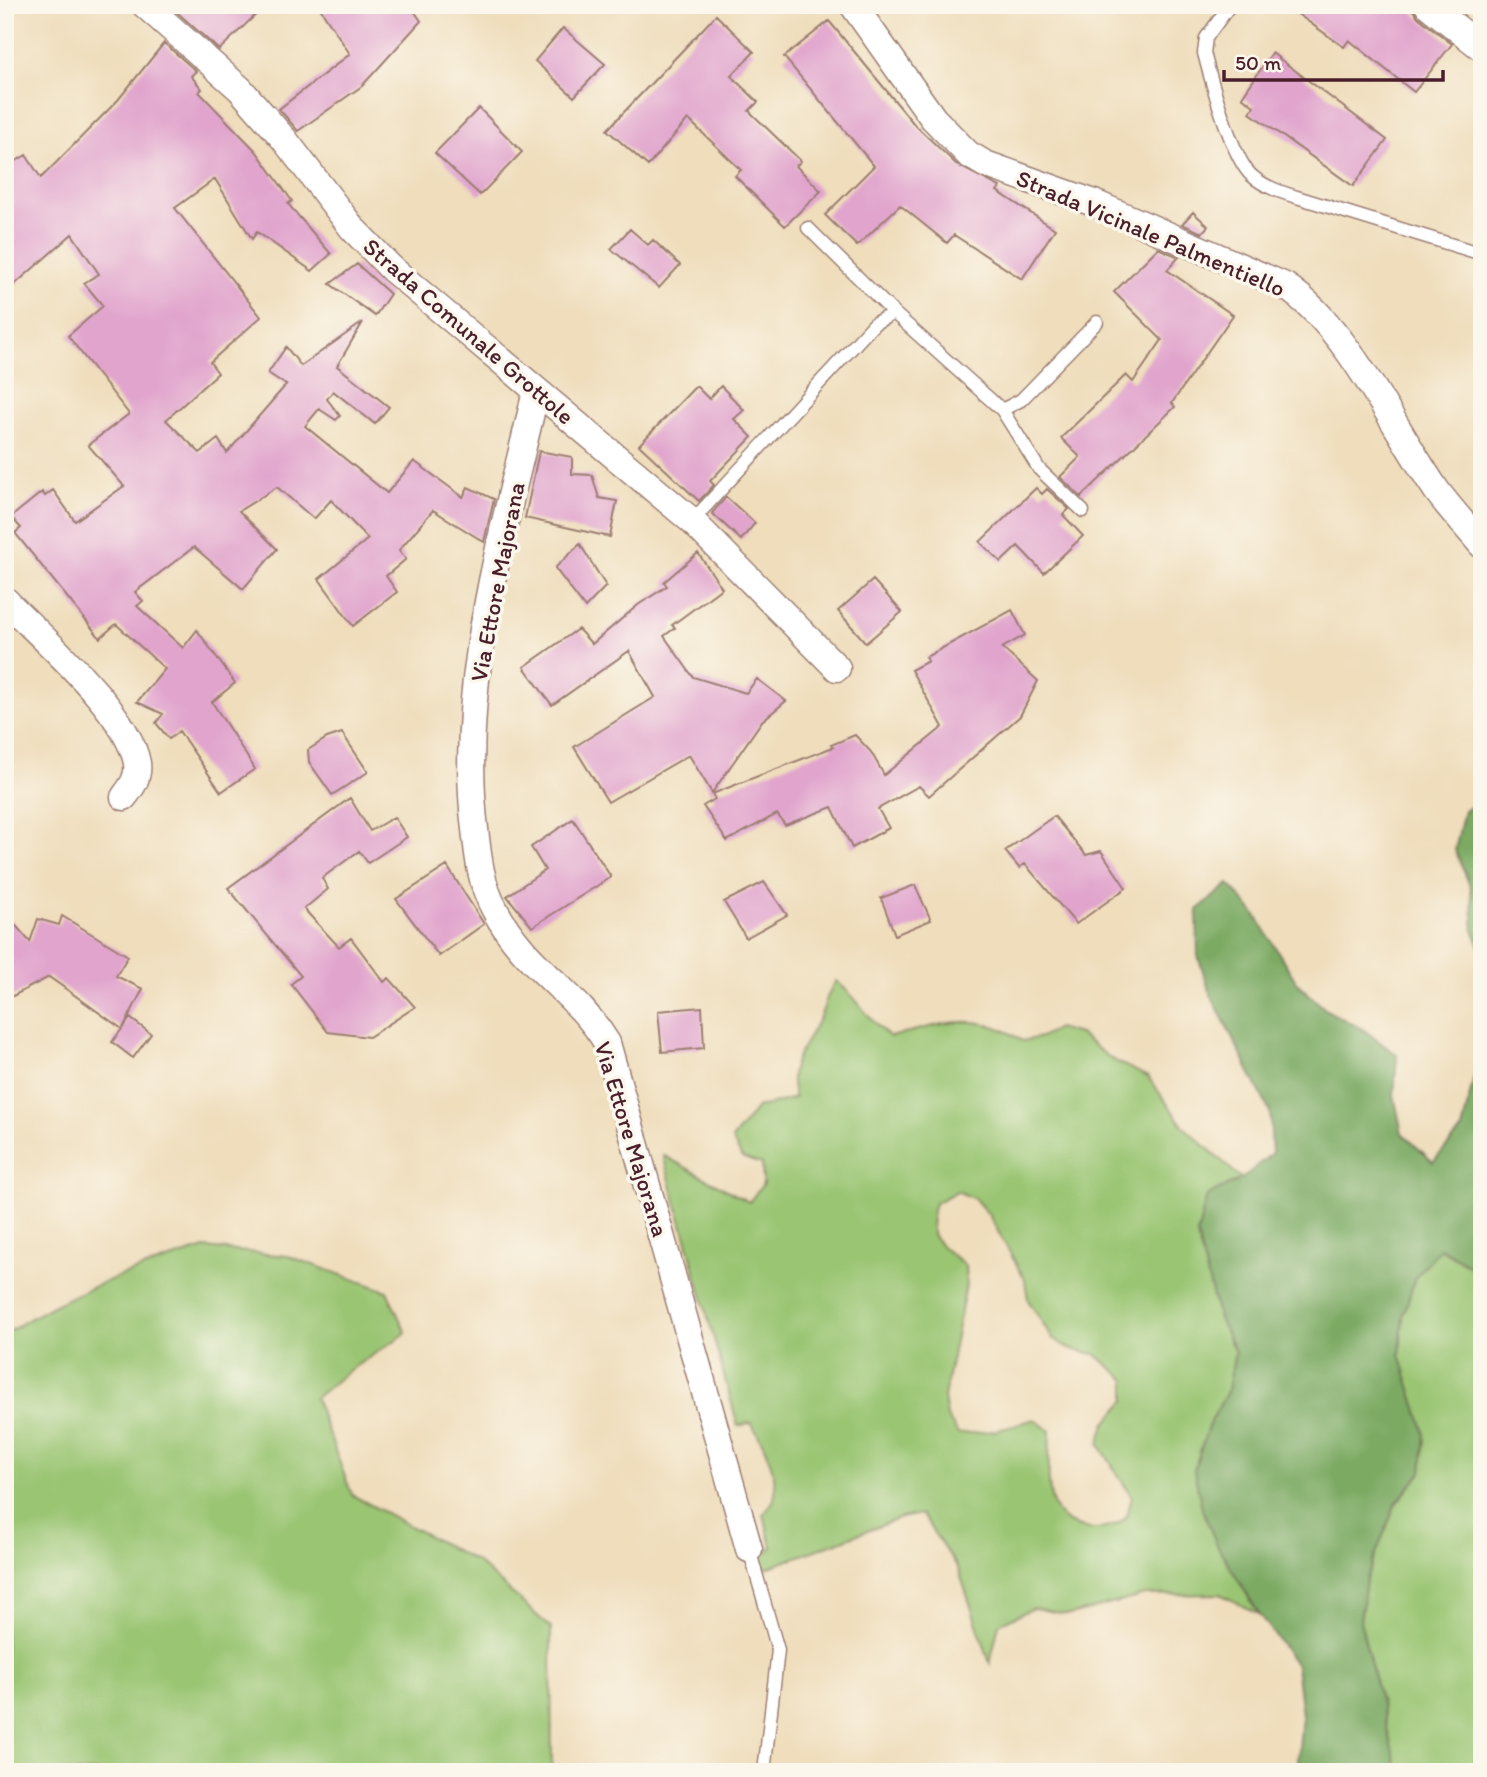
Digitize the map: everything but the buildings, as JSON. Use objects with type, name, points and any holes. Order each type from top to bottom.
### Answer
[{"type":"street","name":"Strada Comunale Grottole","points":[[145,5],[240,89],[284,139],[353,229],[392,269],[692,521],[837,667]]},
{"type":"street","name":"Strada Vicinale Palmentiello","points":[[853,5],[933,118],[968,154],[1004,172],[1094,204],[1170,236],[1285,286],[1307,300],[1335,332],[1438,493],[1482,545]]},
{"type":"street","points":[[1428,5],[1482,48]]},
{"type":"street","name":"Via Ettore Majorana","points":[[536,391],[489,598],[469,741],[470,790],[482,877],[510,938],[538,971],[578,1004],[607,1043],[749,1549]]},
{"type":"street","points":[[5,600],[112,713],[128,740],[137,763],[134,785],[124,797]]},
{"type":"lane","points":[[1230,5],[1206,38],[1204,53],[1239,159],[1250,174],[1288,195],[1482,254]]},
{"type":"lane","points":[[808,228],[894,313],[1002,410],[1039,469],[1083,511]]},
{"type":"lane","points":[[692,521],[875,323],[894,313]]},
{"type":"lane","points":[[1002,410],[1021,400],[1097,322]]},
{"type":"lane","points":[[749,1549],[778,1650],[764,1772]]},
{"type":"green space","points":[[1482,800],[1482,953],[1474,931],[1471,888],[1455,850],[1464,811]]},
{"type":"green space","points":[[1229,884],[1255,914],[1297,983],[1326,1010],[1364,1030],[1397,1055],[1394,1095],[1402,1133],[1433,1162],[1462,1130],[1482,1042],[1482,1304],[1474,1269],[1440,1248],[1415,1278],[1403,1316],[1400,1355],[1425,1434],[1422,1472],[1396,1503],[1366,1579],[1360,1621],[1398,1772],[1297,1772],[1302,1715],[1296,1665],[1259,1614],[1217,1545],[1202,1509],[1194,1470],[1208,1427],[1228,1390],[1235,1352],[1218,1316],[1197,1235],[1207,1196],[1242,1179],[1272,1153],[1270,1112],[1211,995],[1198,956],[1197,910]]},
{"type":"green space","points":[[836,981],[844,987],[875,1024],[890,1037],[958,1022],[989,1025],[1022,1041],[1041,1037],[1058,1028],[1079,1034],[1111,1059],[1148,1077],[1184,1127],[1242,1179],[1207,1196],[1197,1235],[1218,1316],[1235,1352],[1228,1390],[1208,1427],[1217,1545],[1259,1614],[1220,1594],[1145,1595],[1070,1615],[1033,1608],[999,1624],[990,1663],[958,1568],[921,1514],[901,1518],[762,1570],[759,1557],[772,1548],[764,1514],[774,1499],[773,1470],[751,1423],[738,1426],[663,1155],[749,1202],[763,1184],[762,1164],[742,1158],[732,1139],[757,1108],[795,1098],[792,1077],[797,1058],[821,1016]],"holes":[[[957,1191],[975,1199],[989,1215],[1025,1280],[1028,1300],[1052,1338],[1070,1349],[1095,1354],[1126,1380],[1126,1400],[1105,1424],[1099,1444],[1132,1497],[1125,1518],[1110,1527],[1080,1527],[1063,1519],[1057,1512],[1049,1484],[1050,1431],[1034,1419],[996,1431],[958,1434],[947,1417],[944,1397],[966,1285],[965,1265],[936,1240],[931,1225],[932,1215],[935,1203]]]},
{"type":"green space","points":[[205,1248],[288,1256],[387,1291],[406,1333],[347,1372],[315,1398],[352,1495],[477,1562],[551,1628],[552,1772],[5,1772],[5,1334],[54,1305],[102,1283]]},
{"type":"green space","points":[[1439,1248],[1474,1269],[1482,1304],[1475,1392],[1482,1418],[1482,1772],[1398,1772],[1360,1621],[1366,1579],[1396,1503],[1422,1472],[1425,1434],[1400,1355],[1403,1316],[1415,1278]]}]
